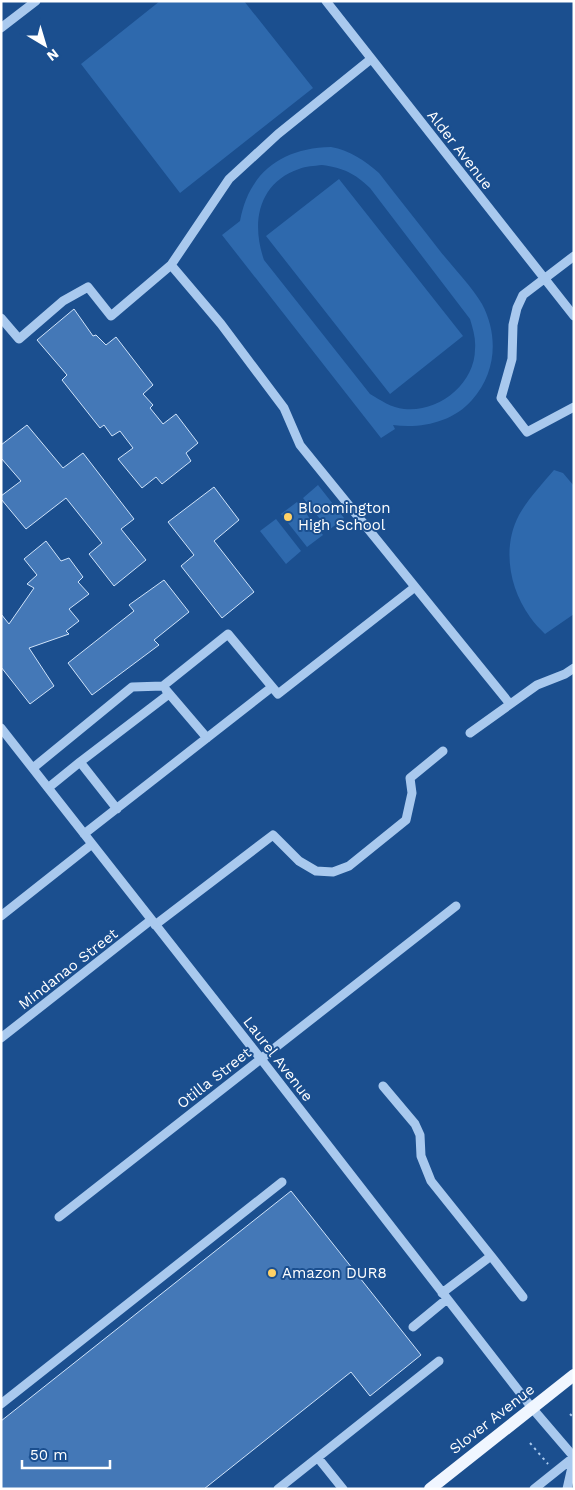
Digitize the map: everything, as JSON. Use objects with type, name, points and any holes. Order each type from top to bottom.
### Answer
[{"type":"main road","name":"Slover Avenue","points":[[430,1489],[574,1375]]},
{"type":"street","name":"Alder Avenue","points":[[326,1],[574,316]]},
{"type":"street","points":[[1,28],[33,2]]},
{"type":"street","points":[[1,318],[19,339],[63,301],[88,287],[111,316],[171,266],[230,179],[278,134],[371,59]]},
{"type":"street","points":[[574,256],[523,296],[517,308],[513,325],[512,359],[501,398],[527,432],[574,407]]},
{"type":"street","points":[[171,266],[221,324],[284,408],[300,445],[510,704]]},
{"type":"street","points":[[48,788],[166,690],[228,634],[278,694],[415,587]]},
{"type":"street","points":[[470,733],[538,685],[565,674],[574,668]]},
{"type":"street","points":[[33,768],[132,687],[166,690],[207,738]]},
{"type":"street","points":[[84,834],[272,687]]},
{"type":"street","name":"Laurel Avenue","points":[[1,728],[261,1058],[444,1296],[574,1458]]},
{"type":"street","name":"Mindanao Street","points":[[1,1038],[273,835],[299,861],[316,871],[333,872],[349,866],[406,820],[412,793],[410,778],[443,751]]},
{"type":"street","points":[[80,762],[116,809]]},
{"type":"street","points":[[1,916],[92,844]]},
{"type":"street","name":"Otilla Street","points":[[59,1217],[456,906]]},
{"type":"street","points":[[383,1086],[415,1124],[420,1135],[420,1156],[431,1182],[523,1297]]},
{"type":"street","points":[[1,1404],[282,1182]]},
{"type":"street","points":[[413,1327],[444,1296],[491,1256]]},
{"type":"street","points":[[278,1489],[439,1361]]},
{"type":"street","points":[[318,1458],[343,1489]]},
{"type":"street","points":[[534,1489],[574,1458]]},
{"type":"street","points":[[567,1489],[574,1458]]},
{"type":"path","points":[[570,1414],[574,1418]]},
{"type":"path","points":[[530,1443],[551,1468],[552,1475]]},
{"type":"shaded area","points":[[160,1],[244,1],[313,88],[180,193],[81,64]]},
{"type":"shaded area","points":[[331,147],[351,153],[379,173],[482,304],[491,329],[493,341],[490,366],[480,389],[472,400],[456,414],[425,425],[393,425],[395,429],[381,438],[222,235],[240,221],[244,204],[251,189],[270,166],[297,152],[313,148]],"holes":[[[330,166],[359,178],[370,188],[470,319],[475,349],[469,374],[452,394],[441,401],[417,409],[404,409],[391,405],[370,394],[264,260],[258,232],[261,206],[266,194],[285,175],[307,167]]]},
{"type":"shaded area","points":[[339,179],[463,336],[390,394],[266,236]]},
{"type":"shaded area","points":[[554,470],[563,473],[574,486],[574,614],[545,634],[530,617],[517,593],[510,567],[509,554],[514,527],[519,515],[531,497]]},
{"type":"shaded area","points":[[318,485],[344,518],[329,530],[303,498]]},
{"type":"shaded area","points":[[297,502],[323,535],[307,547],[281,514]]},
{"type":"shaded area","points":[[276,519],[301,551],[286,564],[260,531]]},
{"type":"building","points":[[74,309],[93,336],[96,335],[106,345],[116,337],[153,385],[143,394],[153,405],[150,408],[163,424],[176,414],[198,443],[186,453],[191,461],[162,484],[156,477],[142,488],[118,459],[133,448],[120,431],[112,436],[104,425],[100,428],[62,380],[67,375],[37,340]]},
{"type":"building","points":[[27,425],[63,468],[83,453],[134,519],[121,529],[146,560],[114,586],[89,554],[102,543],[66,498],[26,529],[1,499],[1,496],[21,481],[1,458],[1,445]]},
{"type":"building","points":[[214,487],[239,520],[214,541],[254,592],[222,618],[181,566],[194,555],[168,522]]},
{"type":"building","points":[[46,541],[61,561],[69,558],[83,577],[78,582],[89,594],[69,609],[79,621],[66,631],[69,634],[29,648],[54,686],[30,704],[1,667],[1,614],[9,624],[34,588],[27,584],[37,575],[24,559]]},
{"type":"building","points":[[164,580],[189,612],[154,640],[159,645],[92,695],[68,663],[134,611],[129,605]]},
{"type":"building","name":"Amazon DUR8","points":[[291,1191],[421,1355],[370,1396],[351,1372],[204,1489],[1,1489],[1,1421]]},
{"type":"place","name":"Bloomington High School","points":[[288,517]]},
{"type":"place","name":"Amazon DUR8","points":[[272,1273]]}]
